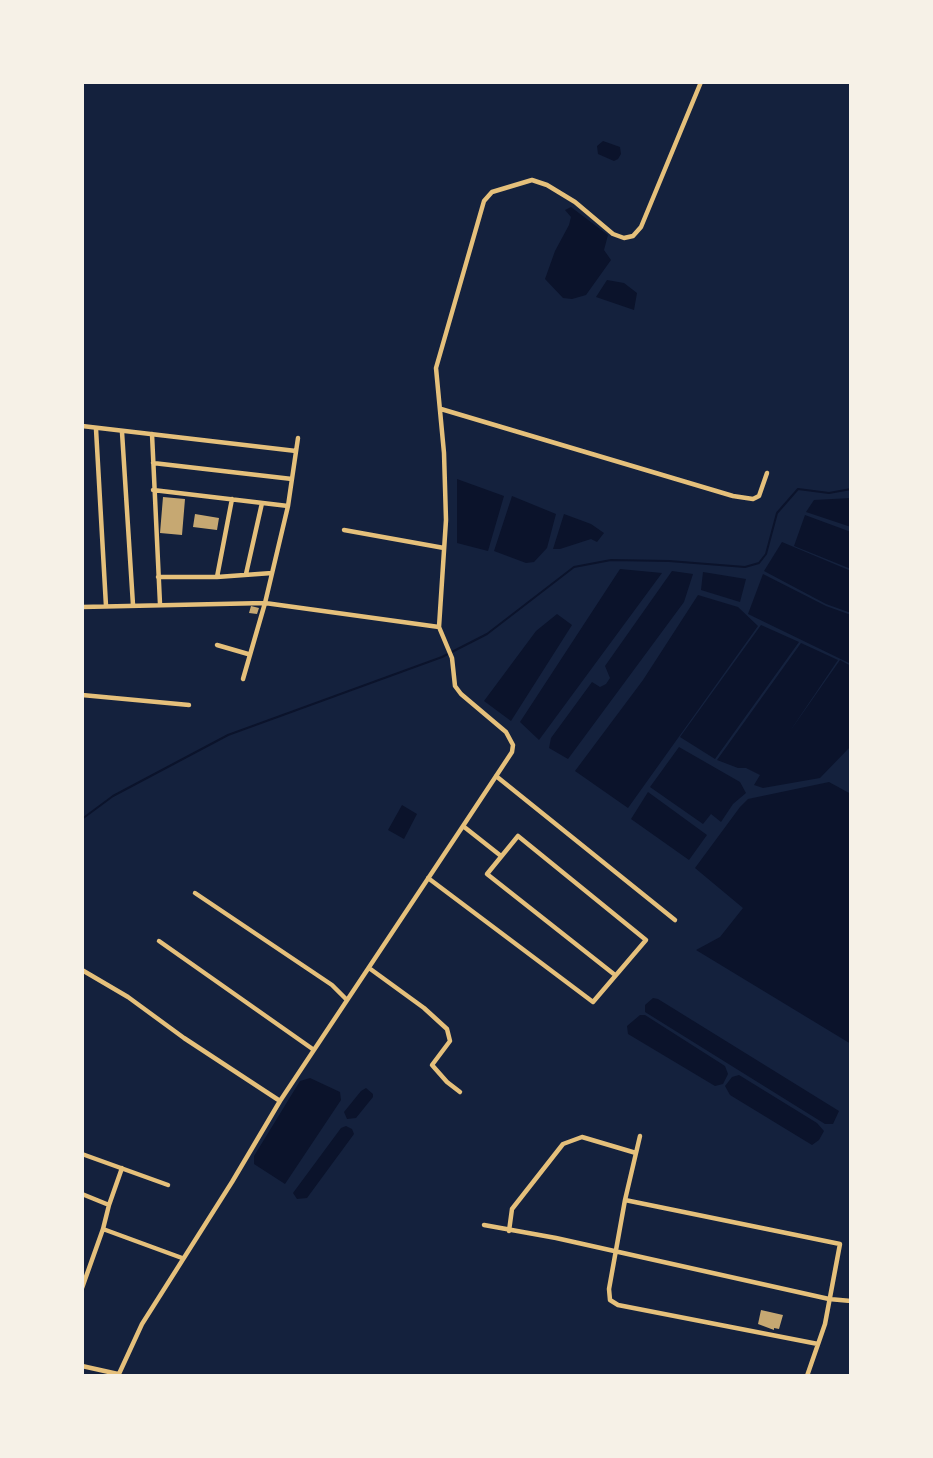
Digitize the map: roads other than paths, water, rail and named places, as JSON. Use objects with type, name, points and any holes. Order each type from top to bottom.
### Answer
[{"type":"street","points":[[82,1366],[118,1375],[142,1324],[280,1101],[512,751],[513,746],[506,732],[455,686],[452,657],[439,627],[446,520],[441,410],[436,368],[484,201],[492,192],[533,180],[575,202],[613,234],[624,238],[633,236],[641,227],[701,82]]},
{"type":"street","points":[[441,410],[733,496],[753,499],[760,496],[767,473]]},
{"type":"street","points":[[82,426],[296,451]]},
{"type":"street","points":[[96,429],[106,606]]},
{"type":"street","points":[[122,432],[133,606]]},
{"type":"street","points":[[152,435],[160,604]]},
{"type":"street","points":[[243,679],[248,654],[265,603],[288,506],[298,438]]},
{"type":"street","points":[[153,463],[292,480]]},
{"type":"street","points":[[153,490],[288,506]]},
{"type":"street","points":[[217,577],[232,499]]},
{"type":"street","points":[[246,574],[262,503]]},
{"type":"street","points":[[344,530],[444,548]]},
{"type":"street","points":[[158,577],[272,573]]},
{"type":"street","points":[[82,607],[265,603],[439,627]]},
{"type":"street","points":[[217,645],[248,654]]},
{"type":"street","points":[[82,695],[189,705]]},
{"type":"street","points":[[495,775],[675,920]]},
{"type":"street","points":[[463,826],[501,856]]},
{"type":"street","points":[[428,878],[593,1002],[646,940],[518,836],[487,874],[615,975]]},
{"type":"street","points":[[195,893],[332,985],[347,1000]]},
{"type":"street","points":[[159,941],[314,1050]]},
{"type":"street","points":[[369,968],[424,1008],[447,1029],[450,1041],[432,1065],[460,1092]]},
{"type":"street","points":[[82,970],[128,997],[184,1038],[280,1101]]},
{"type":"street","points":[[640,1136],[608,1289],[610,1300],[618,1305],[818,1344]]},
{"type":"street","points":[[509,1231],[512,1209],[564,1144],[582,1137],[636,1153]]},
{"type":"street","points":[[82,1154],[168,1185]]},
{"type":"street","points":[[82,1288],[122,1168]]},
{"type":"street","points":[[82,1194],[109,1205]]},
{"type":"street","points":[[625,1200],[840,1244],[825,1324],[807,1376]]},
{"type":"street","points":[[484,1225],[556,1238],[829,1299],[851,1301]]},
{"type":"street","points":[[103,1229],[182,1258]]},
{"type":"water","points":[[603,141],[620,147],[621,154],[618,159],[614,161],[598,154],[597,146]]},
{"type":"water","points":[[571,207],[608,235],[604,250],[611,260],[586,295],[572,299],[563,298],[545,279],[555,251],[569,225],[571,217],[565,210]]},
{"type":"water","points":[[607,280],[624,283],[637,293],[634,310],[596,297]]},
{"type":"water","points":[[457,479],[504,496],[488,551],[457,543]]},
{"type":"water","points":[[512,496],[556,514],[547,548],[534,562],[526,563],[494,551]]},
{"type":"water","points":[[851,498],[851,527],[806,512],[814,500]]},
{"type":"water","points":[[564,514],[591,524],[604,533],[597,542],[591,539],[553,549]]},
{"type":"water","points":[[805,515],[851,532],[851,569],[794,546]]},
{"type":"water","points":[[782,542],[851,571],[851,613],[826,604],[764,571]]},
{"type":"water","points":[[620,569],[662,573],[539,740],[520,722]]},
{"type":"water","points":[[672,571],[693,574],[684,602],[568,759],[549,748],[551,738],[592,682],[600,687],[606,684],[610,678],[605,666]]},
{"type":"water","points":[[703,572],[746,579],[740,602],[701,590]]},
{"type":"water","points":[[763,574],[826,606],[851,615],[851,664],[748,614]]},
{"type":"water","points":[[698,595],[738,607],[758,626],[628,808],[575,771],[643,680]]},
{"type":"water","points":[[557,614],[572,625],[511,721],[484,701],[536,631]]},
{"type":"water","points":[[761,625],[799,642],[715,759],[680,737]]},
{"type":"water","points":[[801,643],[838,660],[788,734],[840,660],[851,666],[851,746],[820,778],[763,788],[754,785],[760,775],[717,760]]},
{"type":"water","points":[[679,747],[740,782],[746,793],[733,804],[721,822],[711,814],[703,824],[650,787]]},
{"type":"water","points":[[829,782],[851,794],[851,1044],[696,950],[720,937],[743,908],[695,868],[740,807],[748,799]]},
{"type":"water","points":[[648,792],[707,835],[689,860],[631,819]]},
{"type":"water","points":[[402,805],[417,814],[404,839],[388,830]]},
{"type":"water","points":[[653,998],[839,1111],[833,1124],[825,1124],[645,1012],[645,1005]]},
{"type":"water","points":[[640,1015],[645,1015],[725,1066],[728,1074],[723,1084],[715,1086],[628,1034],[627,1026]]},
{"type":"water","points":[[739,1075],[817,1123],[824,1131],[819,1140],[812,1145],[730,1095],[725,1086],[732,1077]]},
{"type":"water","points":[[310,1078],[340,1092],[341,1100],[285,1184],[254,1164],[254,1156],[300,1081]]},
{"type":"water","points":[[366,1088],[373,1097],[356,1118],[347,1119],[344,1112]]},
{"type":"water","points":[[346,1126],[352,1129],[354,1134],[307,1198],[297,1199],[293,1193],[341,1128]]},
{"type":"waterway","points":[[82,819],[113,796],[228,735],[442,657],[487,634],[574,567],[611,560],[745,567],[759,563],[766,554],[777,513],[798,489],[829,493],[851,489]]}]
